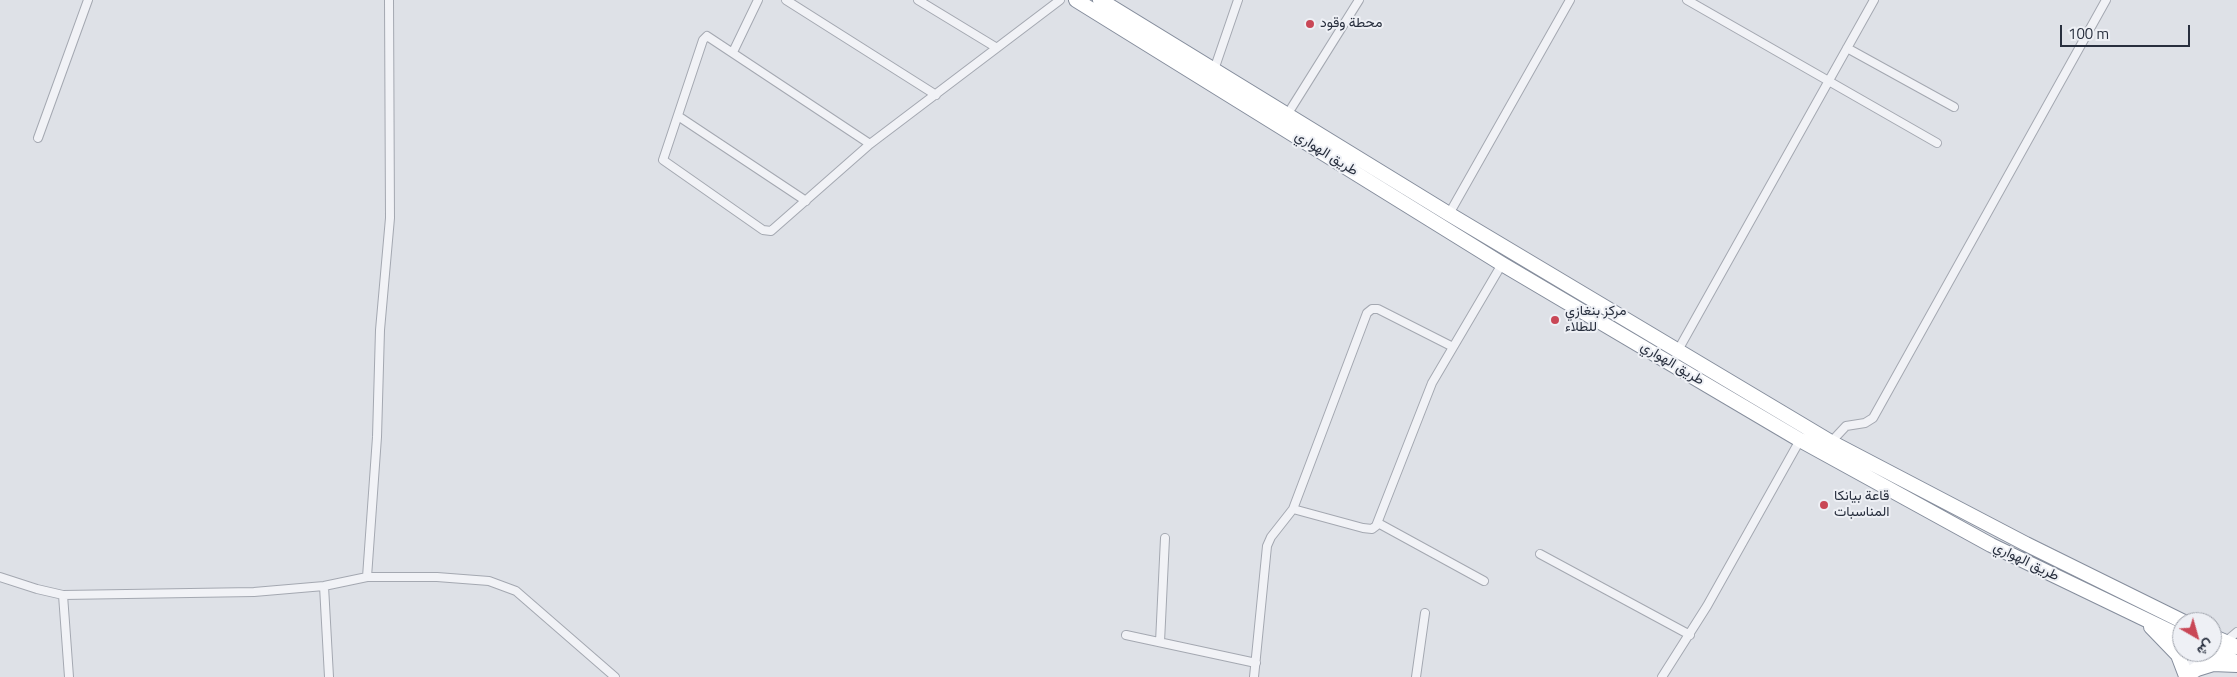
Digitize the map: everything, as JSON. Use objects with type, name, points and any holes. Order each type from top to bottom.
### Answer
[{"type":"highway","name":"طريق الهواري","points":[[1076,0],[1502,264],[1800,440],[1869,469],[2172,616]]},
{"type":"highway","name":"طريق الهواري","points":[[1100,0],[1449,214],[1830,442],[1869,469],[1991,545],[2172,632]]},
{"type":"highway","points":[[2144,619],[2182,662],[2186,677],[2197,669],[2213,664],[2237,664]]},
{"type":"highway","points":[[2222,656],[2237,664]]},
{"type":"street","points":[[38,138],[88,0]]},
{"type":"street","points":[[368,578],[377,436],[380,330],[390,218],[389,0]]},
{"type":"street","points":[[733,52],[758,0]]},
{"type":"street","points":[[786,0],[936,95]]},
{"type":"street","points":[[918,0],[997,48]]},
{"type":"street","points":[[870,144],[711,37],[705,37],[663,157],[664,162],[763,230],[768,232],[774,230],[870,144],[1060,0]]},
{"type":"street","points":[[1214,70],[1238,0]]},
{"type":"street","points":[[1287,115],[1359,0]]},
{"type":"street","points":[[1449,214],[1570,0]]},
{"type":"street","points":[[1687,0],[1937,143]]},
{"type":"street","points":[[1677,352],[1874,0]]},
{"type":"street","points":[[1830,442],[1846,426],[1865,423],[1872,418],[2106,0]]},
{"type":"street","points":[[1848,48],[1954,107]]},
{"type":"street","points":[[678,116],[806,201]]},
{"type":"street","points":[[1293,509],[1363,528],[1372,529],[1378,522],[1432,383],[1502,264]]},
{"type":"street","points":[[1254,677],[1267,546],[1271,537],[1293,509],[1368,313],[1372,309],[1378,309],[1454,347]]},
{"type":"street","points":[[1662,677],[1690,634],[1800,440]]},
{"type":"street","points":[[1378,522],[1484,581]]},
{"type":"street","points":[[1160,642],[1165,538]]},
{"type":"street","points":[[1540,554],[1690,634]]},
{"type":"street","points":[[0,577],[63,595],[254,592],[324,586],[368,578],[437,577],[489,581],[516,591],[615,677]]},
{"type":"street","points":[[324,586],[329,677]]},
{"type":"street","points":[[63,595],[69,677]]},
{"type":"street","points":[[1416,677],[1426,613]]},
{"type":"street","points":[[2224,642],[2237,632]]},
{"type":"street","points":[[1126,635],[1256,663]]},
{"type":"street","points":[[2186,677],[2193,662]]},
{"type":"place","name":"محطة وقود","points":[[1310,24]]},
{"type":"place","name":"مركز بنغازي للطلاء","points":[[1555,320]]},
{"type":"place","name":"قاعة بيانكا المناسبات","points":[[1824,505]]}]
